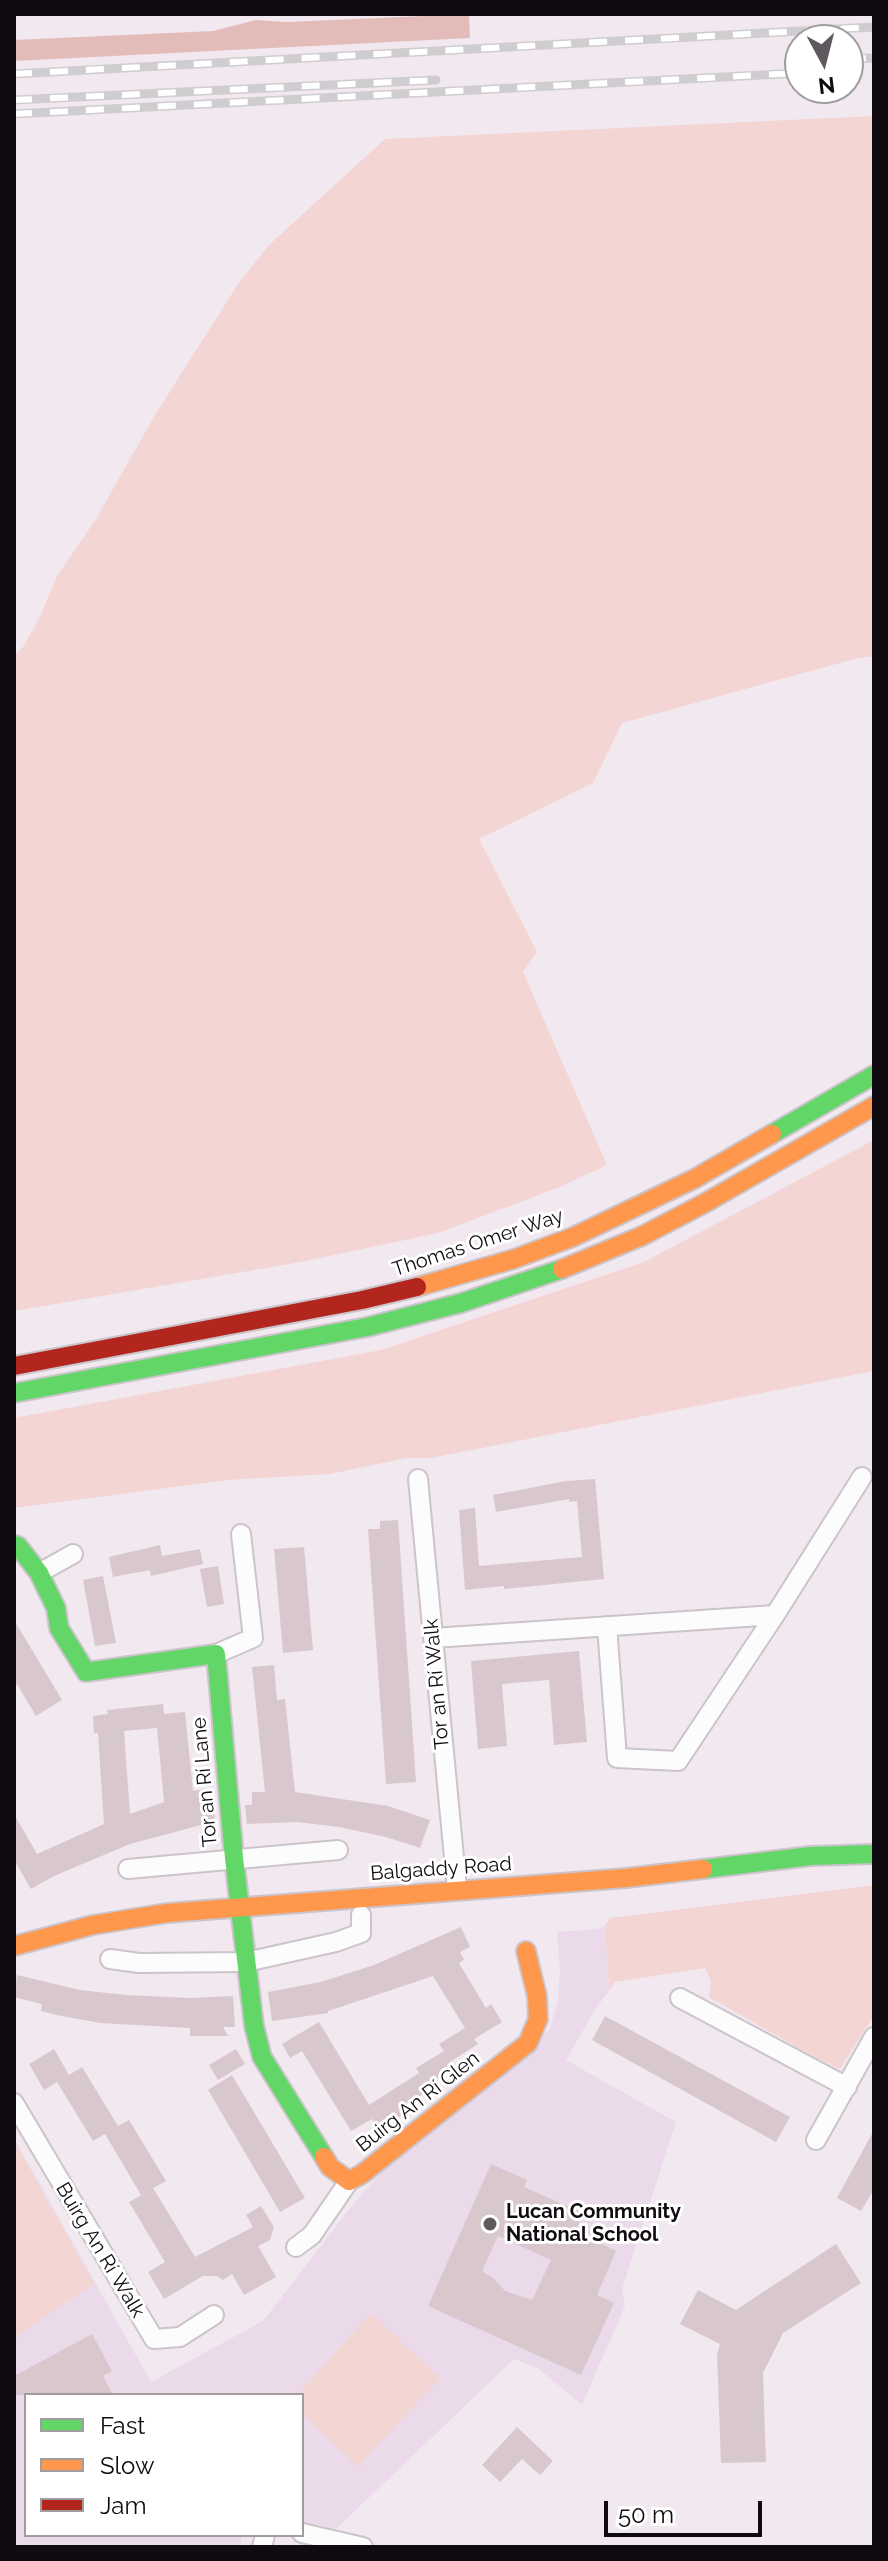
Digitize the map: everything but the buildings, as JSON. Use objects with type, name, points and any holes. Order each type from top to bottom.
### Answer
[{"type":"street","name":"Thomas Omer Way","points":[[14,1366],[362,1300],[454,1278],[514,1259],[573,1237],[694,1179],[874,1075]]},
{"type":"street","points":[[14,1393],[367,1327],[522,1284],[642,1236],[874,1106]]},
{"type":"street","points":[[607,1626],[617,1758],[678,1761],[862,1477]]},
{"type":"street","name":"Tor an Rí Walk","points":[[418,1479],[457,1889]]},
{"type":"street","points":[[14,1545],[39,1573],[56,1608],[59,1628],[86,1672],[216,1654],[253,1638],[241,1534]]},
{"type":"street","points":[[39,1573],[73,1554]]},
{"type":"street","points":[[433,1638],[775,1615]]},
{"type":"street","name":"Tor an Rí Lane","points":[[216,1654],[241,1906]]},
{"type":"street","points":[[128,1869],[338,1850]]},
{"type":"street","name":"Balgaddy Road","points":[[14,1946],[130,1918],[241,1906],[626,1878],[811,1856],[874,1854]]},
{"type":"street","name":"Buirg An Rí Glen","points":[[241,1906],[254,2026],[262,2057],[330,2167],[349,2181],[381,2160],[528,2043],[538,2019],[537,1996],[526,1951]]},
{"type":"street","points":[[110,1959],[139,1963],[246,1962],[336,1942],[361,1933],[361,1915]]},
{"type":"street","points":[[680,1998],[847,2087]]},
{"type":"street","points":[[816,2140],[874,2037]]},
{"type":"street","name":"Buirg An Rí Walk","points":[[14,2103],[154,2339],[180,2337],[214,2315]]},
{"type":"street","points":[[296,2247],[312,2235],[349,2181]]},
{"type":"street","points":[[304,2533],[363,2547]]},
{"type":"shaded area","points":[[469,14],[470,38],[14,61],[14,40],[213,31],[256,20],[287,22]]},
{"type":"shaded area","points":[[874,116],[874,656],[622,723],[593,783],[479,839],[537,952],[523,972],[607,1165],[560,1187],[438,1233],[301,1262],[14,1311],[14,656],[23,647],[40,617],[57,576],[96,519],[155,415],[238,284],[269,245],[385,139]]},
{"type":"shaded area","points":[[874,1140],[874,1371],[431,1458],[407,1458],[330,1474],[228,1480],[14,1508],[14,1418],[381,1350],[644,1262]]},
{"type":"shaded area","points":[[874,1885],[874,2015],[840,2069],[709,1997],[711,1981],[705,1968],[615,1982],[609,1991],[605,1925],[610,1918]]},
{"type":"shaded area","name":"Lucan Community National School","points":[[605,1925],[609,1991],[566,2060],[676,2122],[622,2289],[625,2306],[582,2405],[539,2369],[514,2359],[336,2529],[304,2522],[304,2393],[24,2393],[24,2537],[242,2537],[240,2547],[14,2547],[14,2138],[151,2382],[263,2321],[353,2204],[392,2161],[549,2030],[558,2002],[560,1970],[557,1932],[598,1929]]},
{"type":"shaded area","points":[[14,2141],[94,2283],[14,2338]]},
{"type":"shaded area","points":[[371,2313],[440,2378],[358,2467],[304,2416],[304,2393],[299,2393]]},
{"type":"railway","points":[[14,74],[874,27]]},
{"type":"railway","points":[[864,58],[874,58]]},
{"type":"railway","points":[[14,114],[784,74]]},
{"type":"railway","points":[[14,100],[436,80]]},
{"type":"traffic: fast","points":[[772,1134],[874,1075]]},
{"type":"traffic: fast","points":[[14,1393],[367,1327],[461,1303],[562,1269]]},
{"type":"traffic: fast","points":[[14,1545],[39,1573],[56,1608],[59,1628],[86,1672],[216,1654],[234,1858],[254,2026],[262,2057],[324,2157]]},
{"type":"traffic: fast","points":[[703,1869],[811,1856],[874,1854]]},
{"type":"traffic: slow","points":[[562,1269],[642,1236],[874,1106]]},
{"type":"traffic: slow","points":[[417,1287],[514,1259],[573,1237],[694,1179],[772,1134]]},
{"type":"traffic: slow","points":[[14,1946],[93,1925],[167,1913],[626,1878],[703,1869]]},
{"type":"traffic: slow","points":[[324,2157],[330,2167],[349,2181],[362,2174],[528,2043],[538,2019],[537,1996],[526,1951]]},
{"type":"traffic: jam","points":[[14,1366],[417,1287]]},
{"type":"place","name":"Lucan Community National School","points":[[490,2224]]}]
